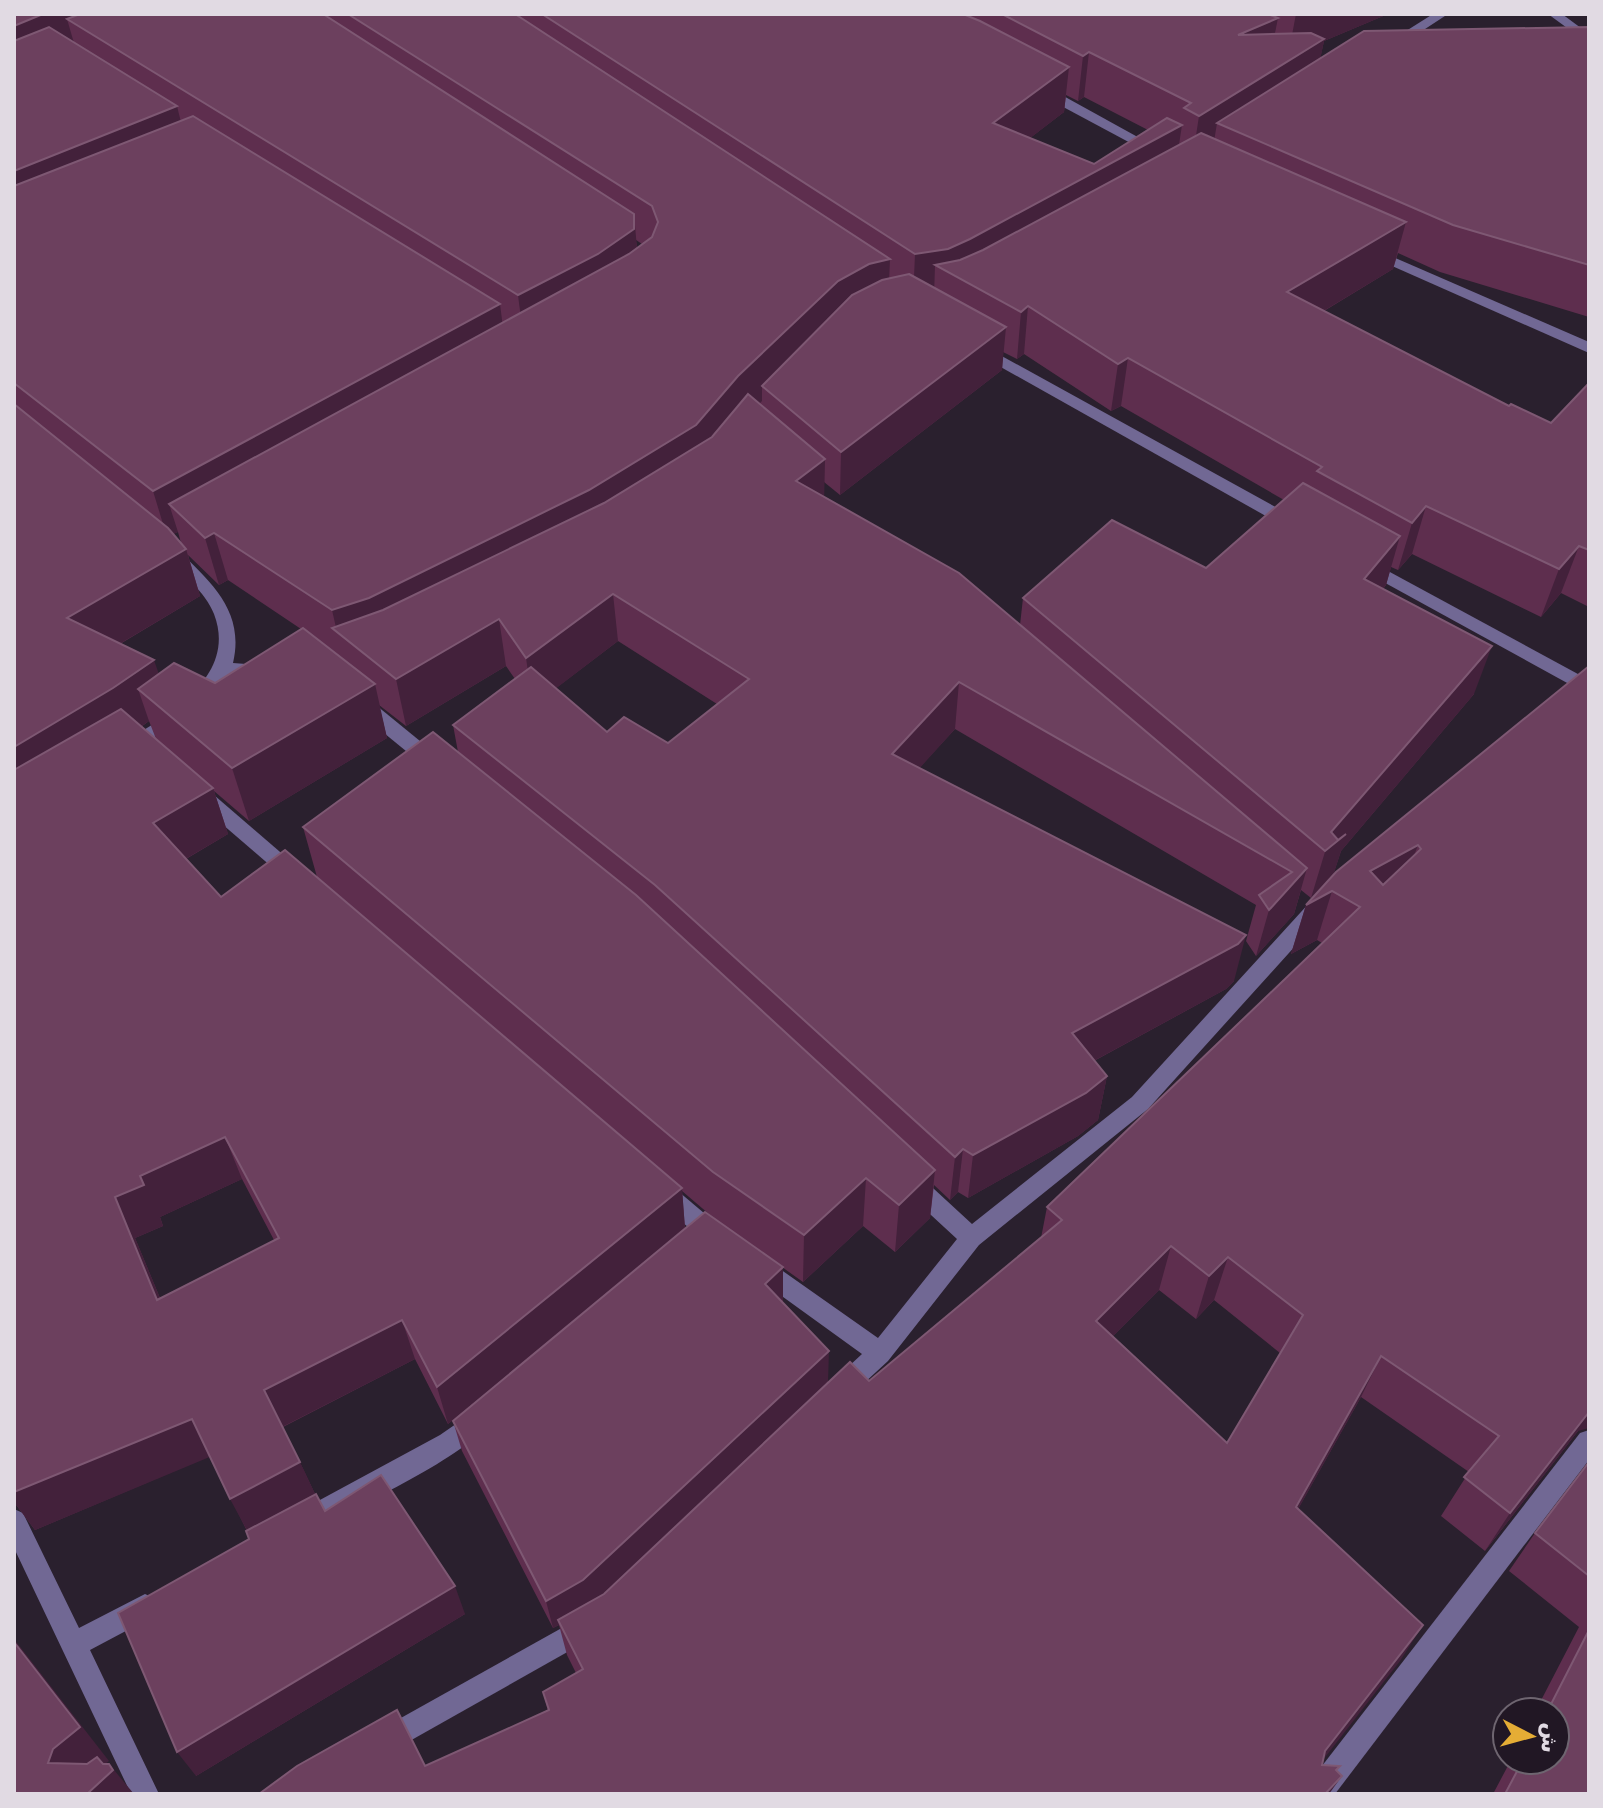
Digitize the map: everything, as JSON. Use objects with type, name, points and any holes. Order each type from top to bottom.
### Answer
[{"type":"street","points":[[1379,52],[1442,14]]},
{"type":"street","points":[[1554,14],[1589,40]]},
{"type":"street","points":[[1029,82],[1165,156]]},
{"type":"street","points":[[1362,247],[1589,348]]},
{"type":"street","points":[[964,340],[1308,532]]},
{"type":"street","points":[[115,756],[146,747],[206,693],[223,669],[230,635],[219,602],[167,543]]},
{"type":"street","points":[[1350,555],[1587,685],[1560,706]]},
{"type":"street","points":[[223,669],[280,671]]},
{"type":"street","points":[[348,693],[456,781]]},
{"type":"street","points":[[188,783],[308,887]]},
{"type":"street","points":[[824,1406],[880,1353],[971,1238],[1140,1103],[1305,908],[1334,893]]},
{"type":"street","points":[[902,1174],[971,1238]]},
{"type":"street","points":[[646,1178],[700,1234],[737,1251],[880,1353]]},
{"type":"street","points":[[282,1533],[449,1443],[498,1403]]},
{"type":"street","points":[[1318,1794],[1589,1441]]},
{"type":"street","points":[[14,1521],[73,1645],[123,1771],[145,1794]]},
{"type":"street","points":[[73,1645],[171,1593]]},
{"type":"street","points":[[358,1756],[600,1619]]},
{"type":"building","points":[[14,14],[43,14],[14,26]]},
{"type":"building","points":[[80,14],[323,14],[634,214],[634,229],[598,254],[518,295],[67,19]]},
{"type":"building","points":[[348,14],[515,14],[890,259],[869,264],[838,281],[738,376],[696,425],[589,490],[369,598],[332,610],[214,533],[205,538],[169,504],[629,254],[652,237],[658,222],[652,206]]},
{"type":"building","points":[[542,14],[963,14],[1069,67],[993,123],[1094,164],[1167,118],[1182,125],[970,239],[948,249],[915,254]]},
{"type":"building","points":[[1002,14],[1268,14],[1278,18],[1238,35],[1311,33],[1324,39],[1199,116],[1184,108],[1191,103],[1089,52],[1083,56]]},
{"type":"building","points":[[49,27],[177,106],[14,171],[14,41]]},
{"type":"building","points":[[1589,27],[1589,265],[1453,225],[1217,123],[1364,31]]},
{"type":"building","points":[[193,116],[500,304],[153,491],[14,383],[14,186]]},
{"type":"building","points":[[1201,133],[1406,222],[1287,292],[1509,406],[1511,404],[1551,423],[1589,383],[1589,550],[1579,546],[1559,569],[1426,506],[1412,523],[1317,471],[1322,467],[1128,358],[1118,364],[1028,306],[1021,312],[935,265],[960,260],[983,250]]},
{"type":"building","points":[[909,274],[1006,327],[841,452],[762,386],[852,295],[882,280]]},
{"type":"building","points":[[748,394],[825,459],[796,481],[959,573],[1307,868],[1269,910],[1259,895],[1292,872],[959,682],[892,754],[1246,935],[1238,944],[1072,1033],[1107,1076],[1086,1093],[973,1155],[963,1149],[955,1157],[655,885],[453,725],[531,667],[607,732],[624,717],[668,743],[749,679],[613,594],[526,658],[499,619],[396,679],[332,628],[383,610],[604,503],[712,437]]},
{"type":"building","points":[[14,404],[168,528],[186,549],[67,618],[154,660],[14,747]]},
{"type":"building","points":[[1303,483],[1400,536],[1364,579],[1492,646],[1331,832],[1338,840],[1346,834],[1325,851],[1023,598],[1112,520],[1206,568]]},
{"type":"building","points":[[303,628],[375,684],[232,768],[138,689],[174,663],[215,683]]},
{"type":"building","points":[[1589,666],[1589,1412],[1510,1513],[1464,1477],[1499,1436],[1381,1356],[1296,1507],[1423,1625],[1325,1751],[1322,1765],[1340,1766],[1336,1770],[1342,1776],[1325,1794],[259,1794],[297,1766],[397,1710],[425,1766],[549,1710],[543,1692],[583,1669],[558,1620],[604,1594],[850,1362],[869,1381],[1062,1220],[1047,1207],[1360,907],[1332,891],[1306,905],[1336,872]],"holes":[[[1418,845],[1421,849],[1383,885],[1370,871]],[[1171,1246],[1209,1276],[1228,1257],[1303,1315],[1227,1443],[1096,1321]]]},
{"type":"building","points":[[121,709],[213,788],[153,823],[221,897],[285,850],[682,1188],[437,1387],[402,1320],[264,1390],[300,1462],[230,1499],[192,1419],[14,1492],[14,770]],"holes":[[[225,1137],[279,1238],[157,1300],[115,1197],[144,1185],[140,1176]]]},
{"type":"building","points":[[433,732],[636,895],[935,1170],[899,1205],[866,1178],[804,1235],[713,1172],[303,827]]},
{"type":"building","points":[[705,1212],[783,1267],[765,1284],[829,1351],[583,1580],[546,1601],[453,1421]]},
{"type":"building","points":[[1589,1462],[1589,1576],[1535,1533]]},
{"type":"building","points":[[381,1475],[455,1586],[177,1752],[118,1613],[249,1539],[246,1531],[316,1494],[325,1511]]},
{"type":"building","points":[[1589,1630],[1589,1794],[1505,1794],[1515,1776],[1571,1776],[1571,1696],[1555,1696]]},
{"type":"building","points":[[14,1642],[80,1727],[53,1749],[48,1763],[87,1764],[97,1757],[113,1770],[87,1794],[14,1794]]}]
